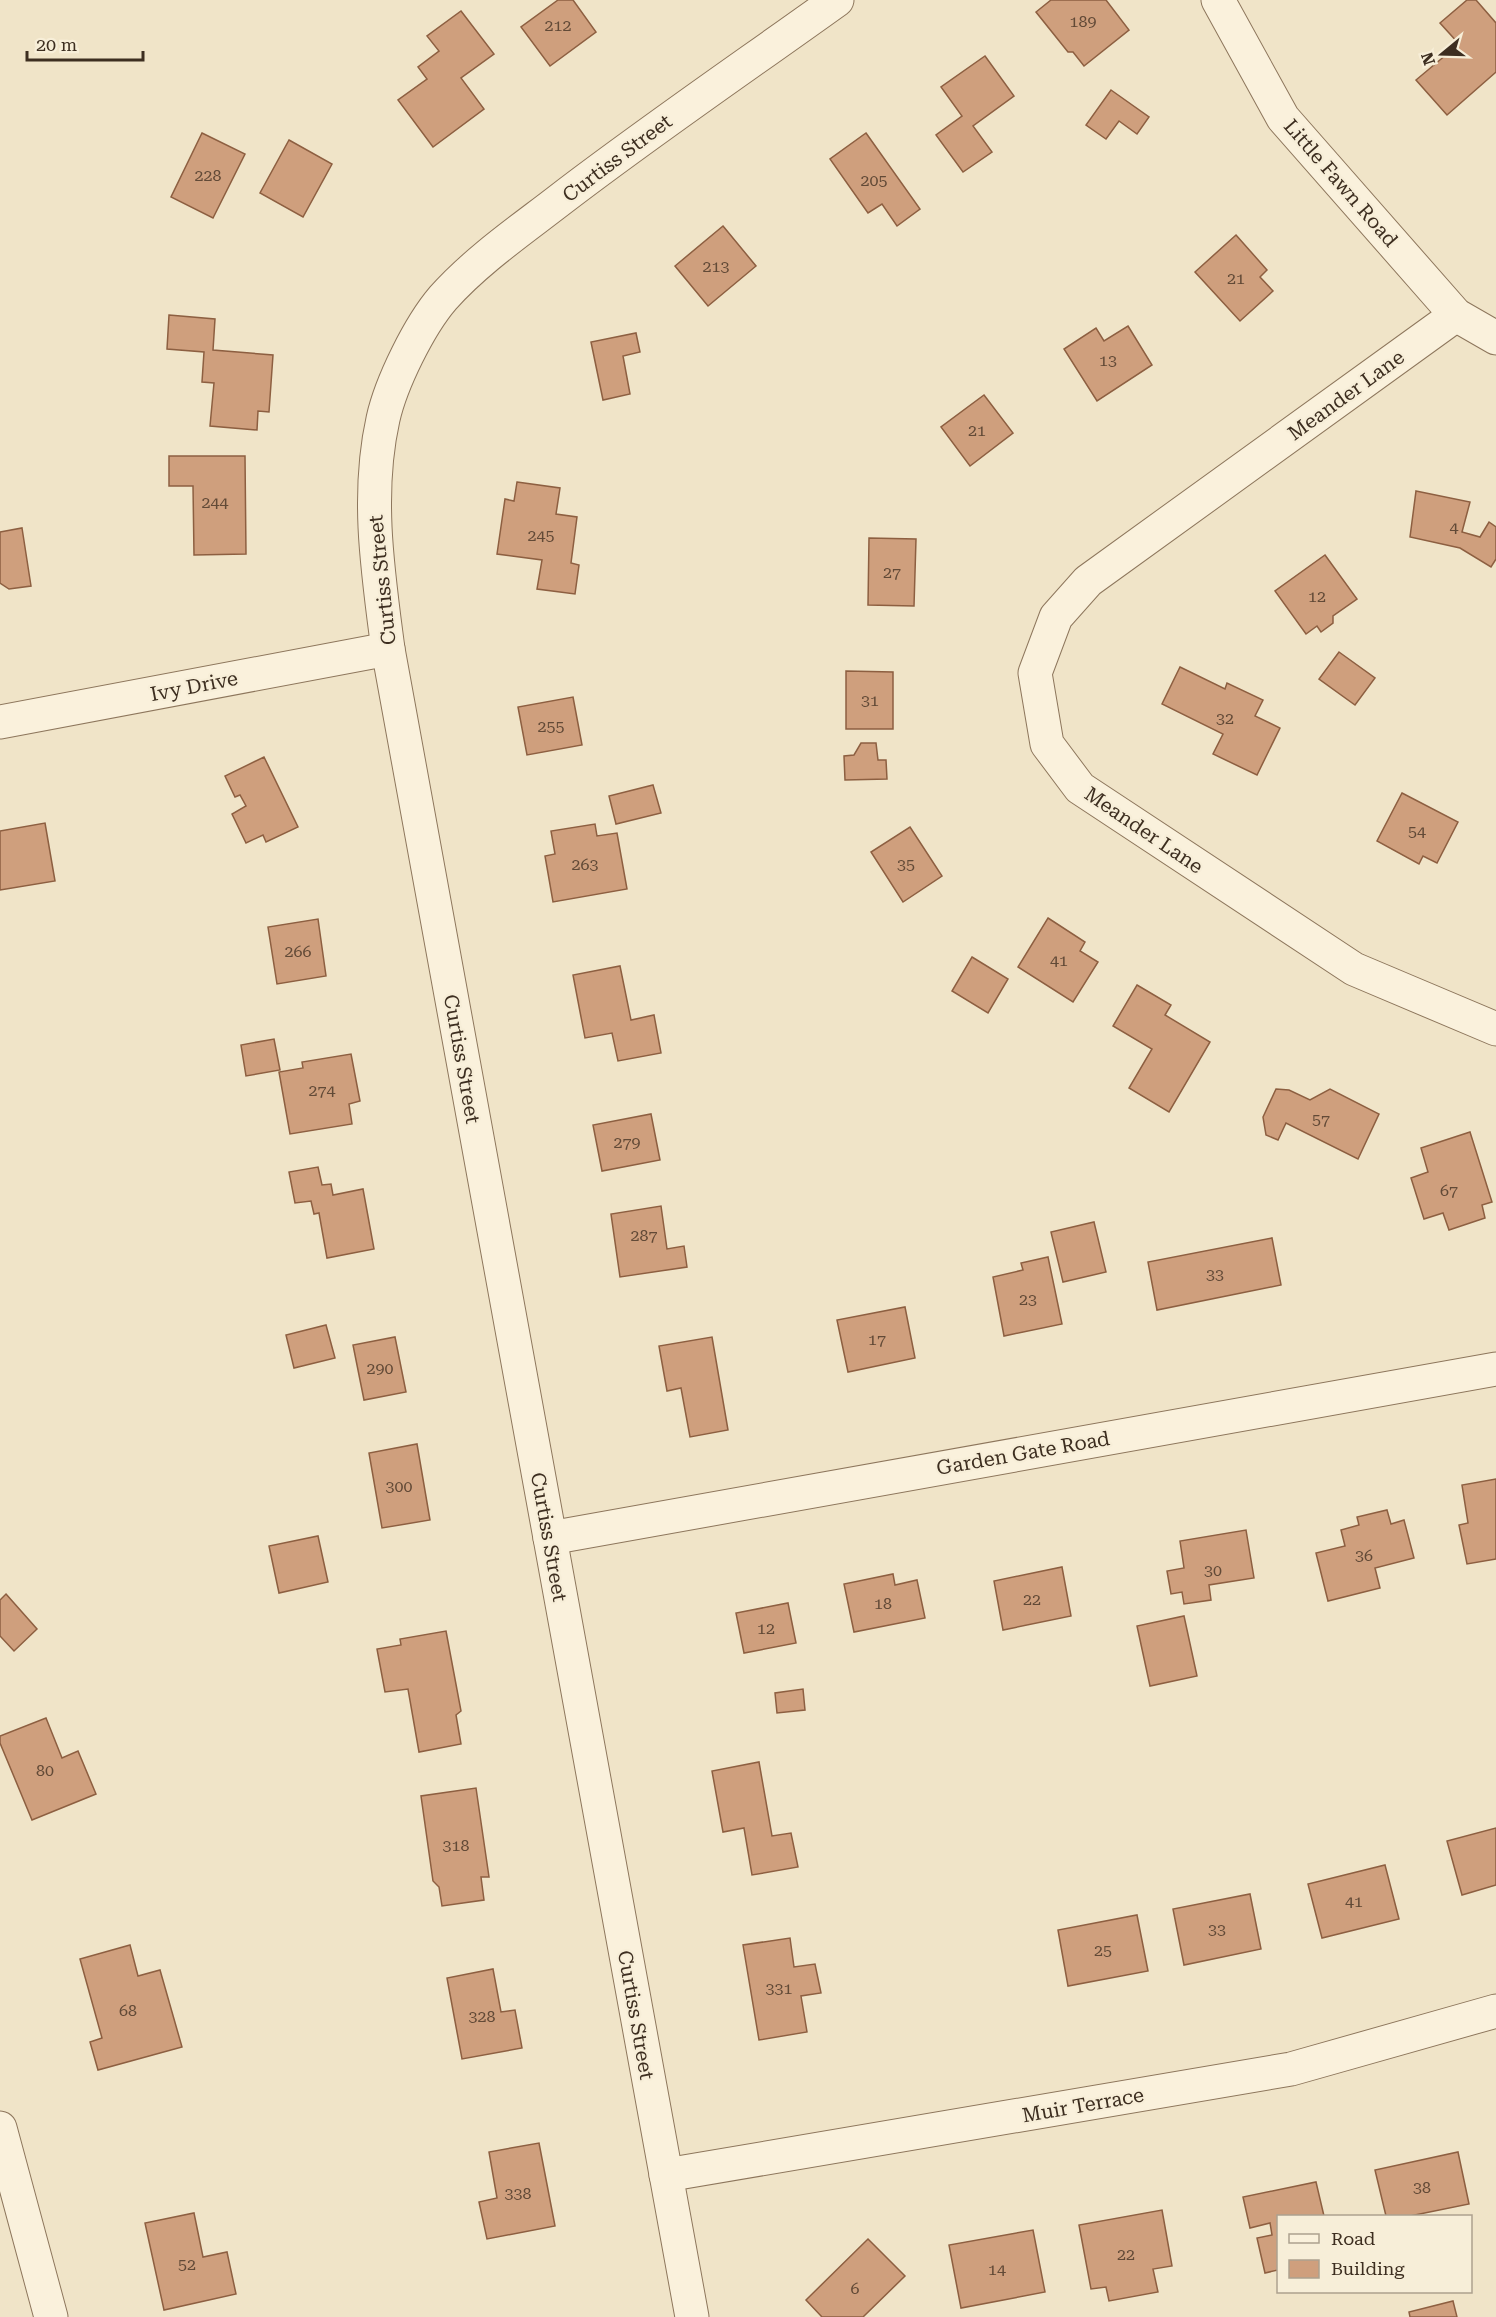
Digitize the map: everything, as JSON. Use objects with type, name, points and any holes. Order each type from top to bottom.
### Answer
[{"type":"street","name":"Curtiss Street","points":[[692,2317],[388,649],[377,564],[373,480],[383,417],[412,346],[443,299],[484,258],[628,147],[837,0]]},
{"type":"street","name":"Little Fawn Road","points":[[1218,0],[1283,118],[1456,315],[1496,338]]},
{"type":"street","name":"Meander Lane","points":[[1456,315],[1089,581],[1056,617],[1035,673],[1047,744],[1080,788],[1354,969],[1496,1029]]},
{"type":"street","name":"Ivy Drive","points":[[0,722],[388,649]]},
{"type":"street","name":"Garden Gate Road","points":[[550,1538],[1496,1369]]},
{"type":"street","name":"Muir Terrace","points":[[666,2175],[1291,2069],[1496,2011]]},
{"type":"street","points":[[0,2128],[51,2317]]},
{"type":"building","points":[[558,0],[573,0],[596,32],[550,66],[521,27]]},
{"type":"building","points":[[1051,0],[1106,0],[1129,30],[1084,66],[1073,52],[1068,52],[1036,12]]},
{"type":"building","points":[[1467,0],[1476,0],[1496,23],[1496,72],[1447,115],[1416,80],[1459,44],[1440,23]]},
{"type":"building","points":[[461,11],[494,54],[461,78],[484,109],[433,147],[398,100],[427,79],[418,67],[439,51],[427,36]]},
{"type":"building","points":[[985,56],[1014,96],[973,126],[992,152],[963,172],[936,135],[962,116],[941,87]]},
{"type":"building","points":[[1111,90],[1149,117],[1137,134],[1119,121],[1106,139],[1086,125]]},
{"type":"building","points":[[202,133],[245,154],[213,218],[171,197]]},
{"type":"building","points":[[866,133],[920,209],[897,226],[882,204],[868,213],[830,159]]},
{"type":"building","points":[[289,140],[332,164],[303,217],[260,193]]},
{"type":"building","points":[[723,226],[756,266],[708,306],[675,266]]},
{"type":"building","points":[[1236,235],[1267,270],[1260,277],[1273,291],[1240,321],[1195,272]]},
{"type":"building","points":[[169,315],[215,319],[213,350],[273,355],[269,412],[258,411],[257,430],[210,426],[214,383],[202,382],[204,352],[167,349]]},
{"type":"building","points":[[1128,326],[1152,365],[1097,401],[1064,349],[1096,328],[1104,341]]},
{"type":"building","points":[[636,333],[640,352],[623,356],[630,394],[603,400],[591,342]]},
{"type":"building","points":[[984,395],[1013,433],[970,466],[941,427]]},
{"type":"building","points":[[169,456],[245,456],[246,554],[194,555],[193,486],[169,486]]},
{"type":"building","points":[[517,482],[560,488],[556,514],[577,517],[571,563],[579,565],[575,594],[537,589],[542,560],[497,554],[505,499],[514,501]]},
{"type":"building","points":[[1416,491],[1470,502],[1462,532],[1480,537],[1489,522],[1496,527],[1496,559],[1491,567],[1460,548],[1410,537]]},
{"type":"building","points":[[22,528],[31,586],[9,589],[0,583],[0,532]]},
{"type":"building","points":[[869,538],[916,539],[914,606],[868,605]]},
{"type":"building","points":[[1325,555],[1357,599],[1333,616],[1333,623],[1321,632],[1317,626],[1306,634],[1275,591]]},
{"type":"building","points":[[1339,652],[1375,678],[1355,705],[1319,679]]},
{"type":"building","points":[[1180,667],[1225,689],[1227,683],[1263,700],[1255,716],[1280,728],[1257,775],[1213,754],[1223,734],[1162,704]]},
{"type":"building","points":[[846,671],[893,672],[893,729],[846,729]]},
{"type":"building","points":[[573,697],[582,745],[527,755],[518,707]]},
{"type":"building","points":[[861,743],[876,743],[878,760],[886,760],[887,779],[845,780],[844,756],[854,755]]},
{"type":"building","points":[[264,757],[298,827],[266,842],[263,835],[246,843],[232,814],[246,806],[240,795],[235,797],[225,776]]},
{"type":"building","points":[[653,785],[661,813],[616,824],[609,796]]},
{"type":"building","points":[[1402,793],[1458,822],[1437,863],[1423,856],[1419,864],[1377,841]]},
{"type":"building","points":[[45,823],[55,881],[0,890],[0,831]]},
{"type":"building","points":[[595,824],[597,836],[617,833],[627,889],[553,902],[545,856],[555,854],[551,831]]},
{"type":"building","points":[[910,827],[942,876],[903,902],[871,852]]},
{"type":"building","points":[[1048,918],[1085,942],[1080,951],[1098,962],[1073,1002],[1018,967]]},
{"type":"building","points":[[318,919],[326,976],[277,984],[268,927]]},
{"type":"building","points":[[972,957],[1008,979],[988,1013],[952,991]]},
{"type":"building","points":[[620,966],[631,1020],[654,1015],[661,1053],[618,1061],[612,1033],[585,1038],[573,975]]},
{"type":"building","points":[[1137,985],[1171,1005],[1165,1015],[1210,1042],[1169,1112],[1129,1088],[1152,1049],[1113,1026]]},
{"type":"building","points":[[274,1039],[280,1070],[246,1076],[241,1045]]},
{"type":"building","points":[[351,1054],[360,1101],[349,1104],[352,1124],[290,1134],[279,1072],[303,1068],[302,1062]]},
{"type":"building","points":[[1276,1089],[1289,1090],[1310,1100],[1330,1089],[1379,1114],[1358,1159],[1286,1123],[1278,1140],[1266,1135],[1263,1117]]},
{"type":"building","points":[[651,1114],[660,1160],[602,1171],[593,1125]]},
{"type":"building","points":[[1470,1132],[1492,1202],[1482,1205],[1485,1218],[1449,1230],[1443,1213],[1424,1219],[1411,1178],[1428,1172],[1421,1148]]},
{"type":"building","points":[[318,1167],[322,1185],[331,1184],[333,1195],[363,1189],[374,1249],[327,1258],[319,1213],[314,1214],[311,1201],[295,1203],[289,1172]]},
{"type":"building","points":[[661,1206],[667,1249],[684,1246],[687,1267],[620,1277],[611,1214]]},
{"type":"building","points":[[1094,1222],[1106,1272],[1063,1282],[1051,1232]]},
{"type":"building","points":[[1272,1238],[1281,1285],[1157,1310],[1148,1262]]},
{"type":"building","points":[[1048,1257],[1062,1324],[1004,1336],[993,1277],[1023,1270],[1021,1263]]},
{"type":"building","points":[[905,1307],[915,1358],[848,1372],[837,1320]]},
{"type":"building","points":[[326,1325],[335,1358],[294,1368],[286,1335]]},
{"type":"building","points":[[395,1337],[406,1392],[364,1400],[353,1345]]},
{"type":"building","points":[[712,1337],[728,1430],[690,1437],[681,1388],[667,1391],[659,1346]]},
{"type":"building","points":[[417,1444],[430,1520],[382,1528],[369,1453]]},
{"type":"building","points":[[1496,1479],[1496,1559],[1467,1564],[1459,1525],[1468,1523],[1462,1485]]},
{"type":"building","points":[[1387,1510],[1391,1524],[1404,1520],[1414,1558],[1375,1568],[1380,1588],[1328,1601],[1316,1553],[1345,1546],[1341,1530],[1359,1525],[1357,1517]]},
{"type":"building","points":[[1246,1530],[1254,1578],[1209,1585],[1211,1600],[1184,1604],[1182,1592],[1171,1594],[1167,1571],[1184,1568],[1180,1541]]},
{"type":"building","points":[[318,1536],[328,1582],[279,1593],[269,1546]]},
{"type":"building","points":[[1062,1567],[1071,1616],[1003,1630],[994,1581]]},
{"type":"building","points":[[893,1574],[895,1585],[917,1580],[925,1618],[854,1632],[844,1584]]},
{"type":"building","points":[[6,1594],[37,1629],[14,1651],[0,1636],[0,1600]]},
{"type":"building","points":[[788,1603],[796,1643],[744,1653],[736,1613]]},
{"type":"building","points":[[1184,1616],[1197,1676],[1150,1686],[1137,1626]]},
{"type":"building","points":[[446,1631],[461,1711],[456,1715],[461,1744],[419,1752],[408,1689],[385,1692],[377,1649],[401,1645],[400,1639]]},
{"type":"building","points":[[803,1689],[805,1710],[777,1713],[775,1693]]},
{"type":"building","points":[[46,1718],[62,1758],[78,1751],[96,1794],[32,1820],[0,1743],[0,1736]]},
{"type":"building","points":[[759,1762],[772,1836],[791,1833],[798,1867],[752,1875],[744,1828],[723,1832],[712,1771]]},
{"type":"building","points":[[476,1788],[489,1877],[481,1877],[484,1900],[442,1906],[439,1887],[433,1881],[421,1796]]},
{"type":"building","points":[[1496,1828],[1496,1885],[1462,1895],[1447,1841]]},
{"type":"building","points":[[1385,1865],[1399,1919],[1322,1938],[1308,1884]]},
{"type":"building","points":[[1250,1894],[1261,1949],[1184,1965],[1173,1909]]},
{"type":"building","points":[[1137,1915],[1148,1971],[1068,1986],[1058,1930]]},
{"type":"building","points":[[790,1938],[794,1967],[815,1964],[821,1993],[801,1996],[807,2032],[759,2040],[743,1945]]},
{"type":"building","points":[[130,1945],[138,1976],[160,1970],[182,2047],[98,2070],[90,2042],[102,2038],[80,1959]]},
{"type":"building","points":[[493,1969],[501,2012],[515,2010],[522,2048],[462,2059],[447,1978]]},
{"type":"building","points":[[539,2143],[555,2226],[487,2239],[479,2202],[497,2198],[489,2152]]},
{"type":"building","points":[[1458,2152],[1469,2204],[1415,2215],[1386,2215],[1375,2170]]},
{"type":"building","points":[[1316,2182],[1324,2215],[1277,2215],[1277,2270],[1265,2273],[1257,2238],[1272,2235],[1270,2223],[1250,2228],[1243,2197]]},
{"type":"building","points":[[1162,2210],[1172,2266],[1153,2269],[1158,2292],[1109,2301],[1106,2287],[1091,2289],[1079,2225]]},
{"type":"building","points":[[194,2213],[203,2257],[227,2252],[236,2294],[164,2310],[145,2223]]},
{"type":"building","points":[[1033,2230],[1045,2292],[961,2308],[949,2245]]},
{"type":"building","points":[[868,2239],[905,2276],[863,2317],[822,2317],[806,2300]]},
{"type":"building","points":[[1453,2301],[1457,2317],[1410,2317],[1409,2312]]}]
